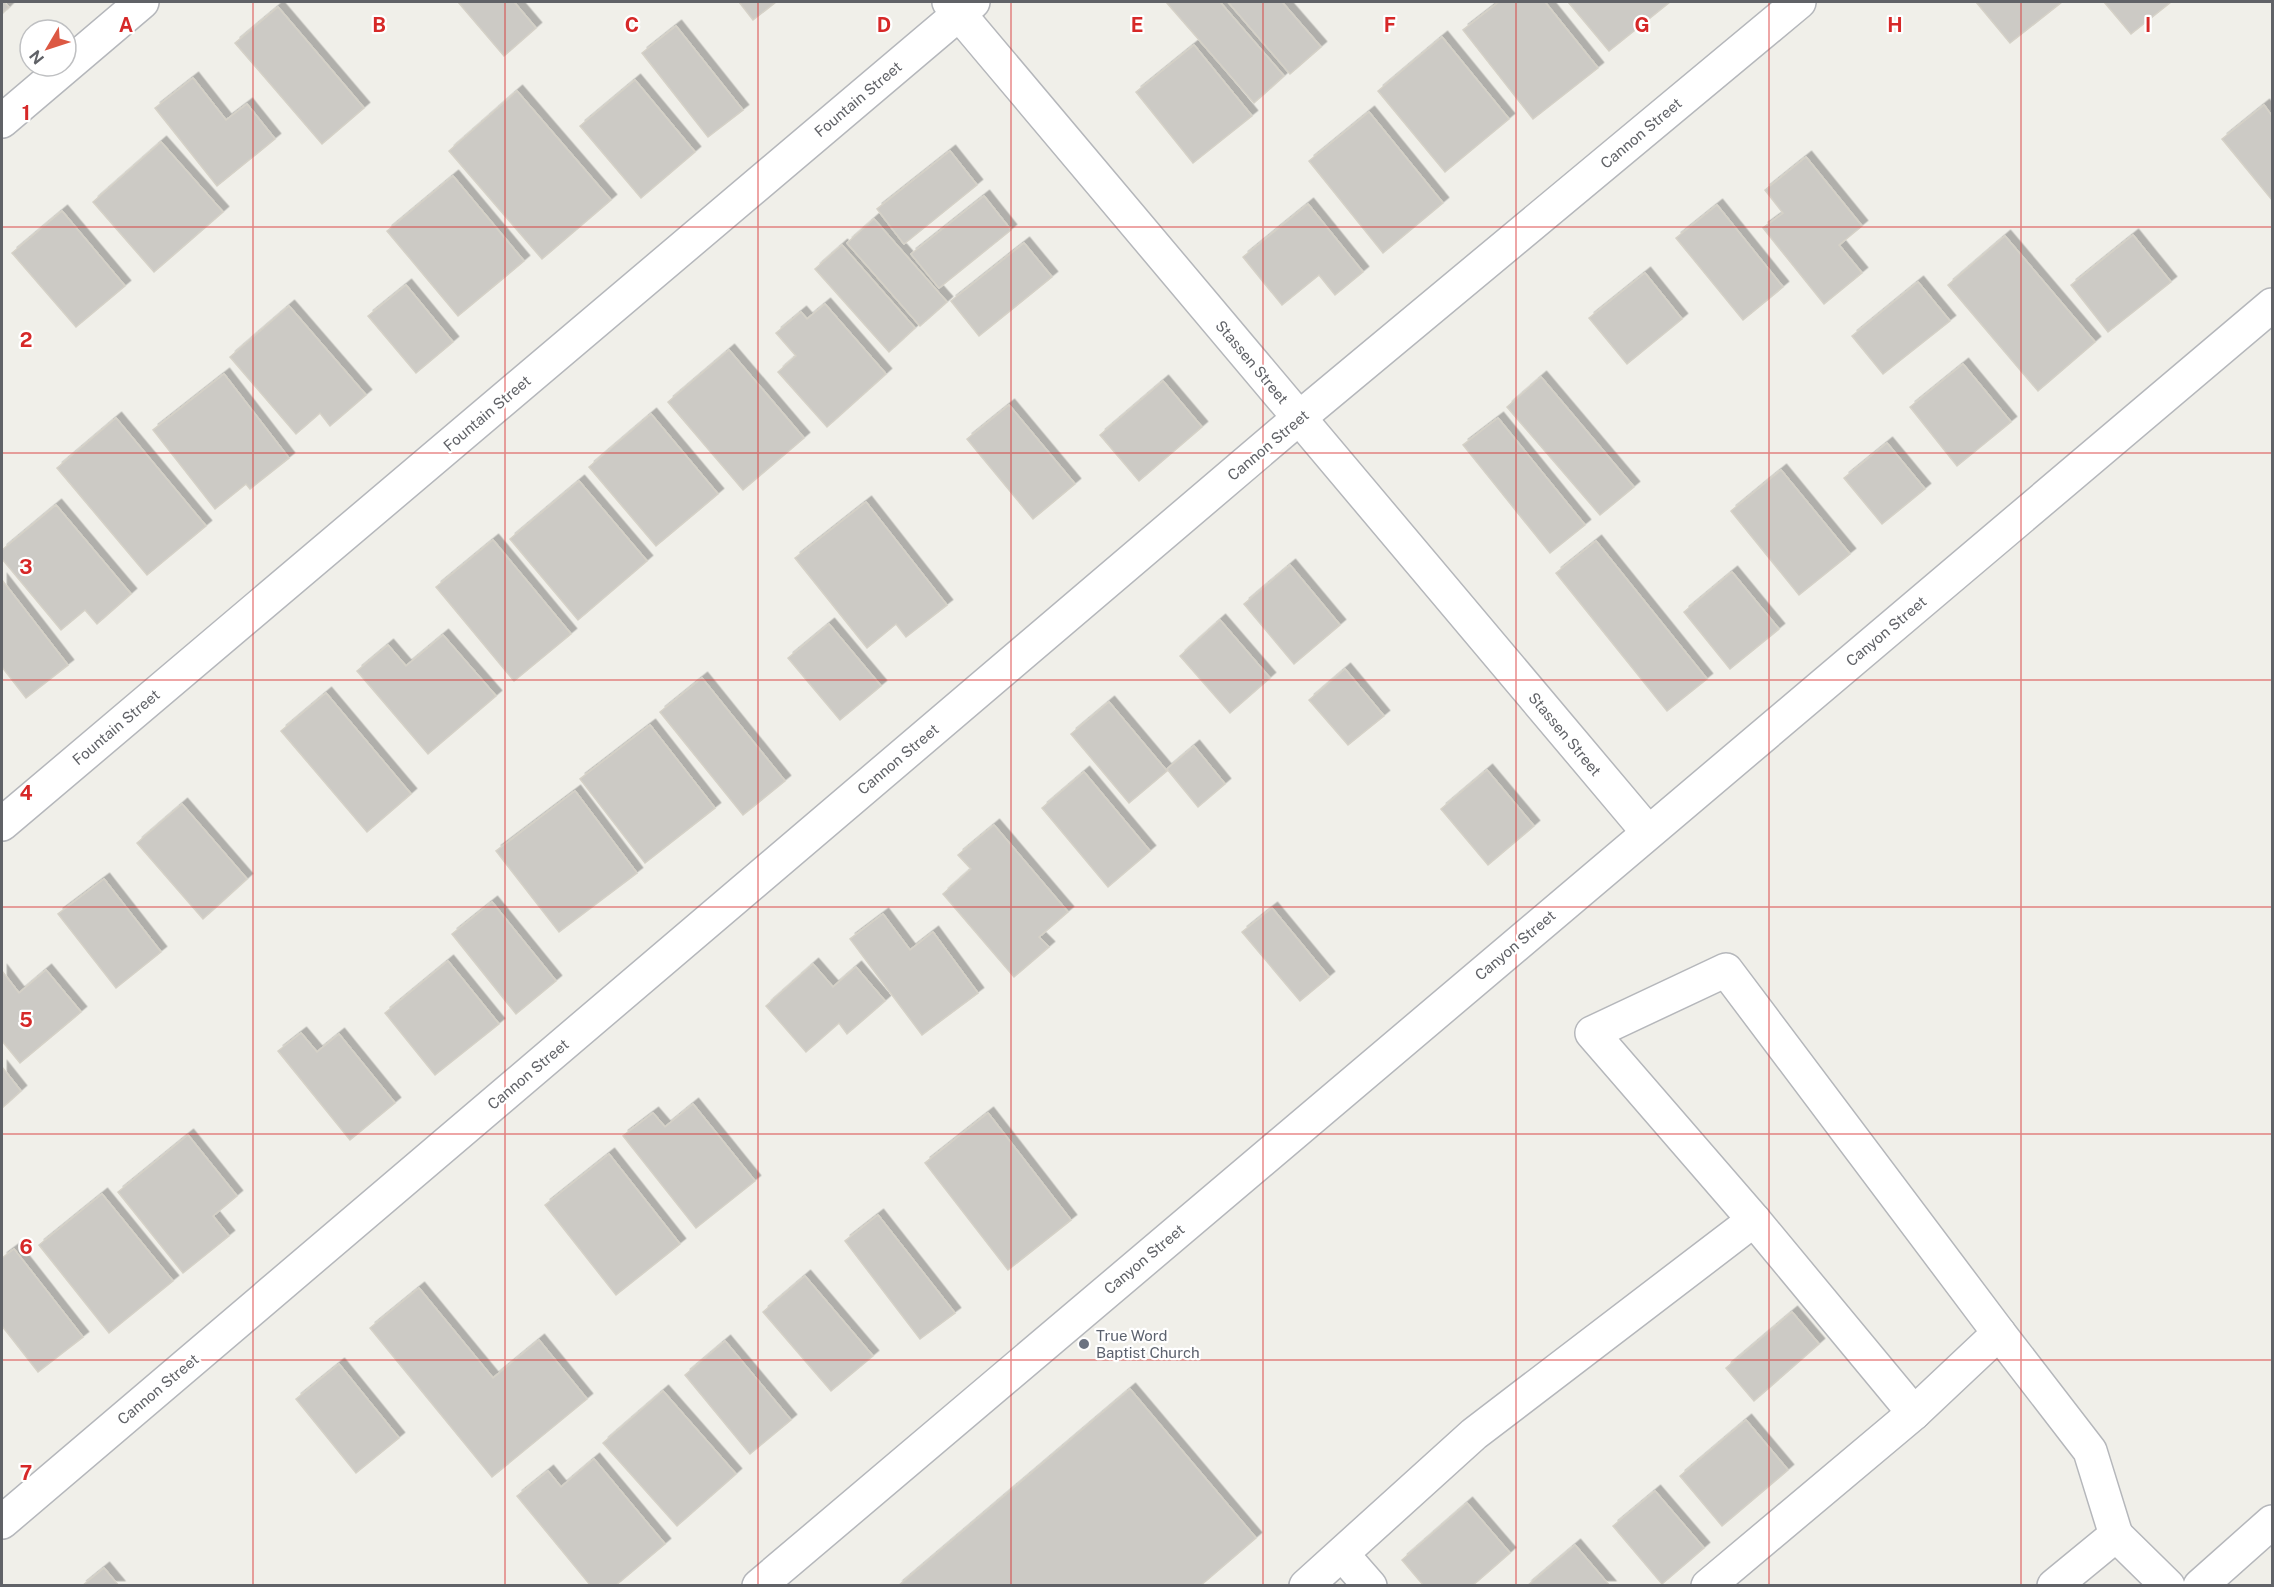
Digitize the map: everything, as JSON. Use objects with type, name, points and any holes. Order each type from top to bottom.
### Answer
[{"type":"street","points":[[2,121],[142,2]]},
{"type":"street","name":"Cannon Street","points":[[2,1522],[1299,418],[1799,2]]},
{"type":"street","name":"Stassen Street","points":[[960,5],[1299,418],[1648,832]]},
{"type":"street","name":"Fountain Street","points":[[2,824],[960,5]]},
{"type":"street","name":"Canyon Street","points":[[759,1586],[2272,305]]},
{"type":"street","points":[[1914,1413],[1754,1220],[1592,1034],[1726,970],[2090,1451],[2116,1535],[2168,1586]]},
{"type":"street","points":[[1306,1586],[1474,1434],[1754,1220]]},
{"type":"street","points":[[1708,1586],[1914,1413],[1999,1333]]},
{"type":"street","points":[[2200,1586],[2272,1522]]},
{"type":"street","points":[[2054,1586],[2116,1535]]},
{"type":"street","points":[[1342,1554],[1370,1586]]},
{"type":"building","points":[[2,2],[9,7],[2,14]]},
{"type":"building","points":[[458,2],[514,2],[536,28],[504,56]]},
{"type":"building","points":[[739,2],[776,2],[753,20]]},
{"type":"building","points":[[1166,2],[1220,2],[1284,76],[1254,103]]},
{"type":"building","points":[[1228,2],[1282,2],[1321,47],[1290,74]]},
{"type":"building","points":[[1499,2],[1545,2],[1598,68],[1533,119],[1463,30]]},
{"type":"building","points":[[1568,2],[1670,2],[1609,51]]},
{"type":"building","points":[[1976,2],[2062,2],[2010,43]]},
{"type":"building","points":[[2104,2],[2171,2],[2131,34]]},
{"type":"building","points":[[278,7],[364,108],[322,144],[235,43]]},
{"type":"building","points":[[676,26],[743,110],[708,137],[642,53]]},
{"type":"building","points":[[1442,37],[1509,119],[1445,172],[1378,91]]},
{"type":"building","points":[[1194,45],[1252,116],[1193,163],[1136,92]]},
{"type":"building","points":[[193,78],[226,120],[247,104],[275,139],[217,186],[155,108]]},
{"type":"building","points":[[635,80],[695,152],[641,198],[580,126]]},
{"type":"building","points":[[517,91],[611,200],[542,259],[449,151]]},
{"type":"building","points":[[2264,105],[2272,116],[2272,200],[2222,139]]},
{"type":"building","points":[[1369,112],[1443,203],[1383,253],[1309,161]]},
{"type":"building","points":[[161,142],[223,212],[154,272],[93,202]]},
{"type":"building","points":[[950,151],[977,185],[904,244],[877,209]]},
{"type":"building","points":[[1806,157],[1862,226],[1839,245],[1862,273],[1824,304],[1763,228],[1783,213],[1765,190]]},
{"type":"building","points":[[453,176],[524,261],[458,316],[387,231]]},
{"type":"building","points":[[984,196],[1011,230],[939,288],[911,254]]},
{"type":"building","points":[[1308,204],[1363,272],[1335,295],[1319,275],[1282,305],[1243,257]]},
{"type":"building","points":[[1717,205],[1783,287],[1743,320],[1676,238]]},
{"type":"building","points":[[62,211],[125,286],[76,327],[12,253]]},
{"type":"building","points":[[874,219],[947,302],[920,326],[847,243]]},
{"type":"building","points":[[2133,235],[2171,282],[2108,332],[2071,285]]},
{"type":"building","points":[[2005,236],[2095,342],[2038,391],[1948,285]]},
{"type":"building","points":[[1024,243],[1052,277],[979,336],[951,301]]},
{"type":"building","points":[[842,245],[915,328],[889,352],[815,269]]},
{"type":"building","points":[[1645,273],[1682,319],[1627,364],[1589,318]]},
{"type":"building","points":[[1918,282],[1950,321],[1883,374],[1852,336]]},
{"type":"building","points":[[406,285],[453,342],[416,373],[368,316]]},
{"type":"building","points":[[825,304],[886,374],[827,427],[778,372],[796,356],[776,333],[801,312],[807,319]]},
{"type":"building","points":[[289,306],[366,395],[330,426],[320,413],[296,434],[230,357]]},
{"type":"building","points":[[729,350],[804,438],[743,490],[668,402]]},
{"type":"building","points":[[1963,364],[2011,422],[1957,466],[1910,407]]},
{"type":"building","points":[[224,374],[289,458],[250,489],[246,484],[215,509],[153,430]]},
{"type":"building","points":[[1541,377],[1634,487],[1600,515],[1507,407]]},
{"type":"building","points":[[1163,381],[1202,427],[1139,481],[1100,435]]},
{"type":"building","points":[[1009,405],[1075,484],[1033,519],[967,439]]},
{"type":"building","points":[[651,414],[718,494],[656,546],[589,467]]},
{"type":"building","points":[[116,418],[206,526],[147,575],[57,468]]},
{"type":"building","points":[[1498,418],[1585,525],[1550,553],[1463,445]]},
{"type":"building","points":[[1887,443],[1925,489],[1882,524],[1844,478]]},
{"type":"building","points":[[1781,470],[1850,554],[1799,595],[1731,511]]},
{"type":"building","points":[[579,481],[647,561],[578,620],[510,539]]},
{"type":"building","points":[[866,502],[947,605],[906,637],[896,624],[867,648],[795,558]]},
{"type":"building","points":[[56,505],[131,594],[97,624],[85,610],[61,630],[2,559],[2,550]]},
{"type":"building","points":[[493,540],[571,634],[514,681],[436,587]]},
{"type":"building","points":[[1596,541],[1707,679],[1667,711],[1556,573]]},
{"type":"building","points":[[1290,565],[1340,625],[1294,664],[1244,604]]},
{"type":"building","points":[[1732,572],[1779,629],[1730,669],[1684,612]]},
{"type":"building","points":[[2,580],[68,665],[26,698],[2,667]]},
{"type":"building","points":[[1220,620],[1270,678],[1230,713],[1180,656]]},
{"type":"building","points":[[829,624],[881,686],[840,720],[788,658]]},
{"type":"building","points":[[443,635],[496,696],[428,754],[357,671],[388,645],[406,666]]},
{"type":"building","points":[[1345,669],[1384,716],[1348,745],[1309,700]]},
{"type":"building","points":[[702,678],[785,781],[743,815],[660,712]]},
{"type":"building","points":[[326,693],[411,794],[367,832],[281,731]]},
{"type":"building","points":[[1109,702],[1167,771],[1129,803],[1071,734]]},
{"type":"building","points":[[650,725],[715,808],[645,863],[580,779]]},
{"type":"building","points":[[1194,746],[1225,784],[1198,807],[1167,769]]},
{"type":"building","points":[[1487,770],[1534,826],[1488,865],[1441,809]]},
{"type":"building","points":[[1084,772],[1150,851],[1108,887],[1042,808]]},
{"type":"building","points":[[575,791],[637,873],[559,932],[496,851]]},
{"type":"building","points":[[182,804],[247,879],[203,919],[137,843]]},
{"type":"building","points":[[994,825],[1068,912],[1039,937],[1049,947],[1014,977],[943,894],[971,869],[958,855]]},
{"type":"building","points":[[104,879],[161,952],[116,988],[58,914]]},
{"type":"building","points":[[492,902],[556,981],[516,1014],[452,934]]},
{"type":"building","points":[[1272,908],[1329,977],[1300,1001],[1242,932]]},
{"type":"building","points":[[883,914],[910,950],[933,932],[978,993],[922,1035],[850,939]]},
{"type":"building","points":[[448,961],[499,1024],[435,1075],[385,1013]]},
{"type":"building","points":[[813,964],[833,987],[856,967],[885,1001],[847,1034],[839,1023],[806,1052],[766,1006]]},
{"type":"building","points":[[46,970],[81,1012],[20,1063],[2,1041],[2,971],[19,993]]},
{"type":"building","points":[[301,1033],[317,1052],[339,1034],[395,1103],[350,1140],[278,1051]]},
{"type":"building","points":[[2,1067],[21,1091],[2,1108]]},
{"type":"building","points":[[693,1104],[755,1181],[696,1228],[623,1136],[653,1113],[665,1127]]},
{"type":"building","points":[[988,1113],[1071,1220],[1008,1270],[925,1163]]},
{"type":"building","points":[[188,1135],[237,1196],[213,1216],[229,1236],[183,1273],[118,1192]]},
{"type":"building","points":[[609,1154],[680,1244],[616,1295],[545,1205]]},
{"type":"building","points":[[102,1194],[173,1281],[109,1333],[39,1245]]},
{"type":"building","points":[[878,1215],[955,1313],[920,1339],[845,1241]]},
{"type":"building","points":[[14,1249],[83,1337],[38,1372],[2,1326],[2,1258]]},
{"type":"building","points":[[805,1276],[873,1356],[831,1391],[763,1312]]},
{"type":"building","points":[[419,1288],[493,1378],[539,1340],[587,1399],[492,1477],[370,1328]]},
{"type":"building","points":[[1792,1312],[1819,1344],[1754,1401],[1726,1368]]},
{"type":"building","points":[[725,1341],[791,1420],[750,1454],[685,1375]]},
{"type":"building","points":[[339,1364],[399,1438],[356,1473],[296,1399]]},
{"type":"building","points":[[1130,1389],[1256,1538],[1200,1586],[898,1586]]},
{"type":"building","points":[[663,1391],[736,1474],[677,1526],[603,1443]]},
{"type":"building","points":[[1746,1420],[1788,1470],[1722,1526],[1680,1476]]},
{"type":"building","points":[[594,1459],[665,1544],[615,1586],[591,1586],[517,1496],[548,1471],[561,1487]]},
{"type":"building","points":[[1655,1491],[1704,1548],[1662,1584],[1613,1526]]},
{"type":"building","points":[[1467,1503],[1510,1553],[1472,1586],[1424,1586],[1402,1560]]},
{"type":"building","points":[[1575,1545],[1610,1586],[1527,1586]]},
{"type":"building","points":[[104,1568],[119,1586],[82,1586]]},
{"type":"place","name":"True Word Baptist Church","points":[[1084,1344]]}]
